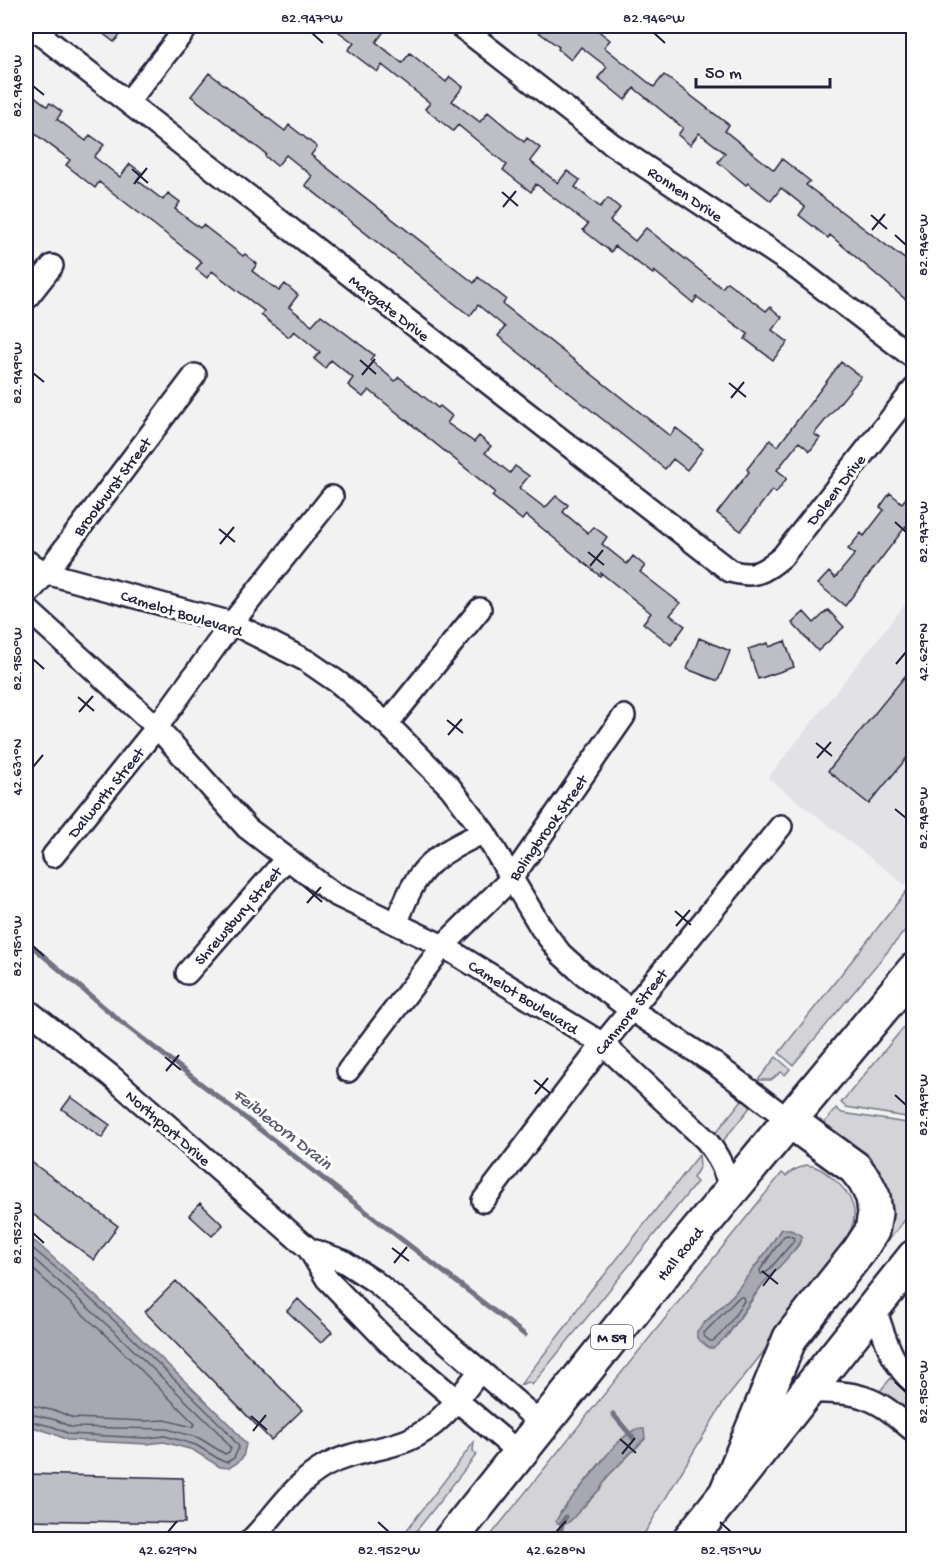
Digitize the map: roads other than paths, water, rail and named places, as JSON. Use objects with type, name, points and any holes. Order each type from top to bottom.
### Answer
[{"type":"highway","name":"Hall Road","points":[[450,1539],[731,1190],[914,970]]},
{"type":"highway","points":[[727,1491],[790,1338],[872,1232],[875,1213],[873,1197],[865,1181],[855,1168],[790,1121]]},
{"type":"highway","points":[[689,1539],[914,1257]]},
{"type":"street","points":[[128,102],[188,26]]},
{"type":"street","name":"Ronnen Drive","points":[[460,26],[613,145],[786,261],[914,358]]},
{"type":"street","name":"Margate Drive","points":[[36,31],[714,560],[730,571],[748,576]]},
{"type":"street","points":[[26,299],[52,266]]},
{"type":"street","name":"Brookhurst Street","points":[[26,596],[46,573],[195,375]]},
{"type":"street","name":"Doleen Drive","points":[[748,576],[765,570],[782,557],[914,389]]},
{"type":"street","points":[[157,728],[232,623],[332,497]]},
{"type":"street","name":"Camelot Boulevard","points":[[26,561],[46,573],[232,623],[308,661],[339,683],[387,724],[450,787],[484,832],[542,929],[561,954],[630,1009],[715,1064],[790,1121]]},
{"type":"street","name":"Camelot Boulevard","points":[[26,608],[157,728],[247,828],[334,894],[443,946],[603,1044],[716,1151],[725,1169],[731,1190]]},
{"type":"street","points":[[387,724],[480,609]]},
{"type":"street","name":"Bolingbrook Street","points":[[348,1071],[443,946],[511,879],[624,716]]},
{"type":"street","name":"Dalworth Street","points":[[53,856],[157,728]]},
{"type":"street","name":"Canmore Street","points":[[483,1201],[630,1009],[781,826]]},
{"type":"street","points":[[397,923],[405,897],[429,862],[448,849],[484,832]]},
{"type":"street","name":"Shrewsbury Street","points":[[187,973],[287,858]]},
{"type":"street","name":"Northport Drive","points":[[26,1009],[111,1076],[309,1248],[327,1279],[360,1315],[456,1401],[518,1452]]},
{"type":"street","name":"Northport Drive","points":[[309,1248],[343,1261],[374,1281],[542,1424]]},
{"type":"street","points":[[874,1306],[897,1364],[914,1383]]},
{"type":"street","points":[[251,1539],[291,1493],[311,1475],[343,1457],[397,1443],[420,1434],[433,1425],[456,1401],[480,1371]]},
{"type":"street","points":[[807,1391],[853,1394],[868,1399],[914,1431]]},
{"type":"water","points":[[781,1229],[793,1231],[803,1237],[757,1292],[728,1334],[714,1348],[709,1348],[697,1338],[697,1331],[734,1294]]},
{"type":"water","points":[[26,1236],[37,1243],[125,1323],[231,1426],[246,1444],[243,1457],[237,1463],[229,1468],[220,1467],[193,1450],[164,1442],[147,1444],[67,1440],[26,1425]]},
{"type":"water","points":[[636,1429],[644,1429],[645,1438],[608,1476],[600,1489],[570,1521],[566,1524],[557,1523],[566,1505],[609,1452]]},
{"type":"waterway","name":"Feiblecorn Drain","points":[[26,941],[120,1021],[525,1335]]},
{"type":"waterway","name":"Feiblecorn Drain","points":[[613,1414],[633,1438]]},
{"type":"waterway","name":"Feiblecorn Drain","points":[[558,1540],[566,1517]]}]
